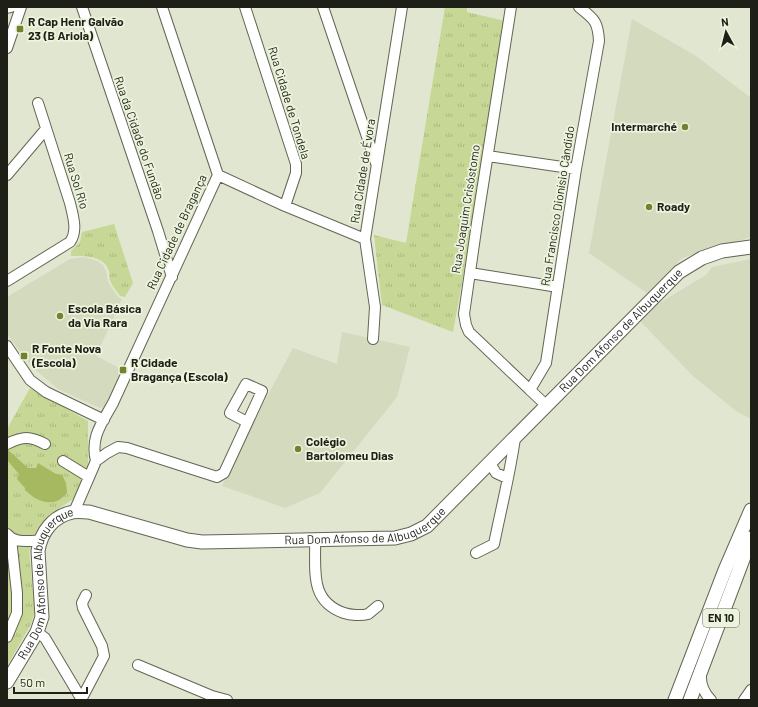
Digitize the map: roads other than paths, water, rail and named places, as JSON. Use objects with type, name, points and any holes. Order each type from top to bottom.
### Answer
[{"type":"main road","name":"Rua Dom Afonso de Albuquerque","points":[[7,682],[37,632],[42,617],[38,551],[40,540],[45,530],[57,518],[74,512],[90,513],[187,540],[202,542],[395,538],[410,534],[427,526],[679,272],[702,258],[722,251],[751,247]]},
{"type":"main road","name":"EN 10","points":[[675,700],[725,570],[751,510]]},
{"type":"main road","name":"EN 10","points":[[689,700],[751,538]]},
{"type":"street","points":[[7,8],[11,7]]},
{"type":"street","points":[[7,48],[21,7]]},
{"type":"street","name":"Rua da Cidade do Fundão","points":[[82,7],[158,231],[172,277]]},
{"type":"street","name":"Rua Cidade de Bragança","points":[[96,461],[94,452],[96,435],[113,403],[218,175],[162,7]]},
{"type":"street","name":"Rua Cidade de Tondela","points":[[245,7],[296,164],[296,173],[285,206]]},
{"type":"street","points":[[323,7],[376,165]]},
{"type":"street","name":"Rua Cidade de Évora","points":[[374,339],[375,308],[365,239],[402,7]]},
{"type":"street","name":"Rua Joaquim Crisóstomo","points":[[511,7],[464,314],[469,332],[530,390]]},
{"type":"street","name":"Rua Francisco Dionísio Cândido","points":[[530,390],[546,363],[576,169],[599,41],[598,28],[591,17],[579,7]]},
{"type":"street","name":"Rua Sol Rio","points":[[7,280],[70,242],[74,236],[74,220],[70,203],[38,103]]},
{"type":"street","points":[[7,175],[46,129]]},
{"type":"street","points":[[488,156],[576,169]]},
{"type":"street","points":[[218,175],[285,206],[365,239]]},
{"type":"street","points":[[470,273],[558,287]]},
{"type":"street","points":[[7,346],[30,380],[46,392],[104,420]]},
{"type":"street","points":[[530,390],[547,406]]},
{"type":"street","points":[[74,512],[96,461],[118,447],[127,448],[221,478],[247,422]]},
{"type":"street","points":[[7,444],[16,440],[32,438],[45,444]]},
{"type":"street","points":[[476,553],[494,544],[515,438]]},
{"type":"street","points":[[507,478],[496,473],[494,458],[507,458],[511,463]]},
{"type":"street","points":[[63,462],[89,478]]},
{"type":"street","points":[[9,536],[20,541],[40,540]]},
{"type":"street","points":[[7,637],[17,613],[17,593],[9,536]]},
{"type":"street","points":[[315,540],[316,583],[322,598],[334,609],[351,615],[368,614],[378,606]]},
{"type":"street","points":[[81,700],[104,656],[102,646],[83,608],[82,603],[86,595]]},
{"type":"street","points":[[37,632],[45,638],[81,700]]},
{"type":"street","points":[[138,665],[210,698],[227,700]]},
{"type":"street","points":[[702,669],[702,686],[705,694],[711,700]]},
{"type":"street","points":[[684,675],[686,692],[689,700],[704,697],[711,700]]},
{"type":"street","points":[[744,700],[751,690]]},
{"type":"place","name":"R Cap Henr Galvão 23 (B Ariola)","points":[[20,29]]},
{"type":"place","name":"Intermarché","points":[[685,127]]},
{"type":"place","name":"Roady","points":[[649,207]]},
{"type":"place","name":"Escola Básica da Via Rara","points":[[60,316]]},
{"type":"place","name":"R Fonte Nova (Escola)","points":[[24,356]]},
{"type":"place","name":"R Cidade Bragança (Escola)","points":[[123,370]]},
{"type":"place","name":"Colégio Bartolomeu Dias","points":[[298,449]]}]
